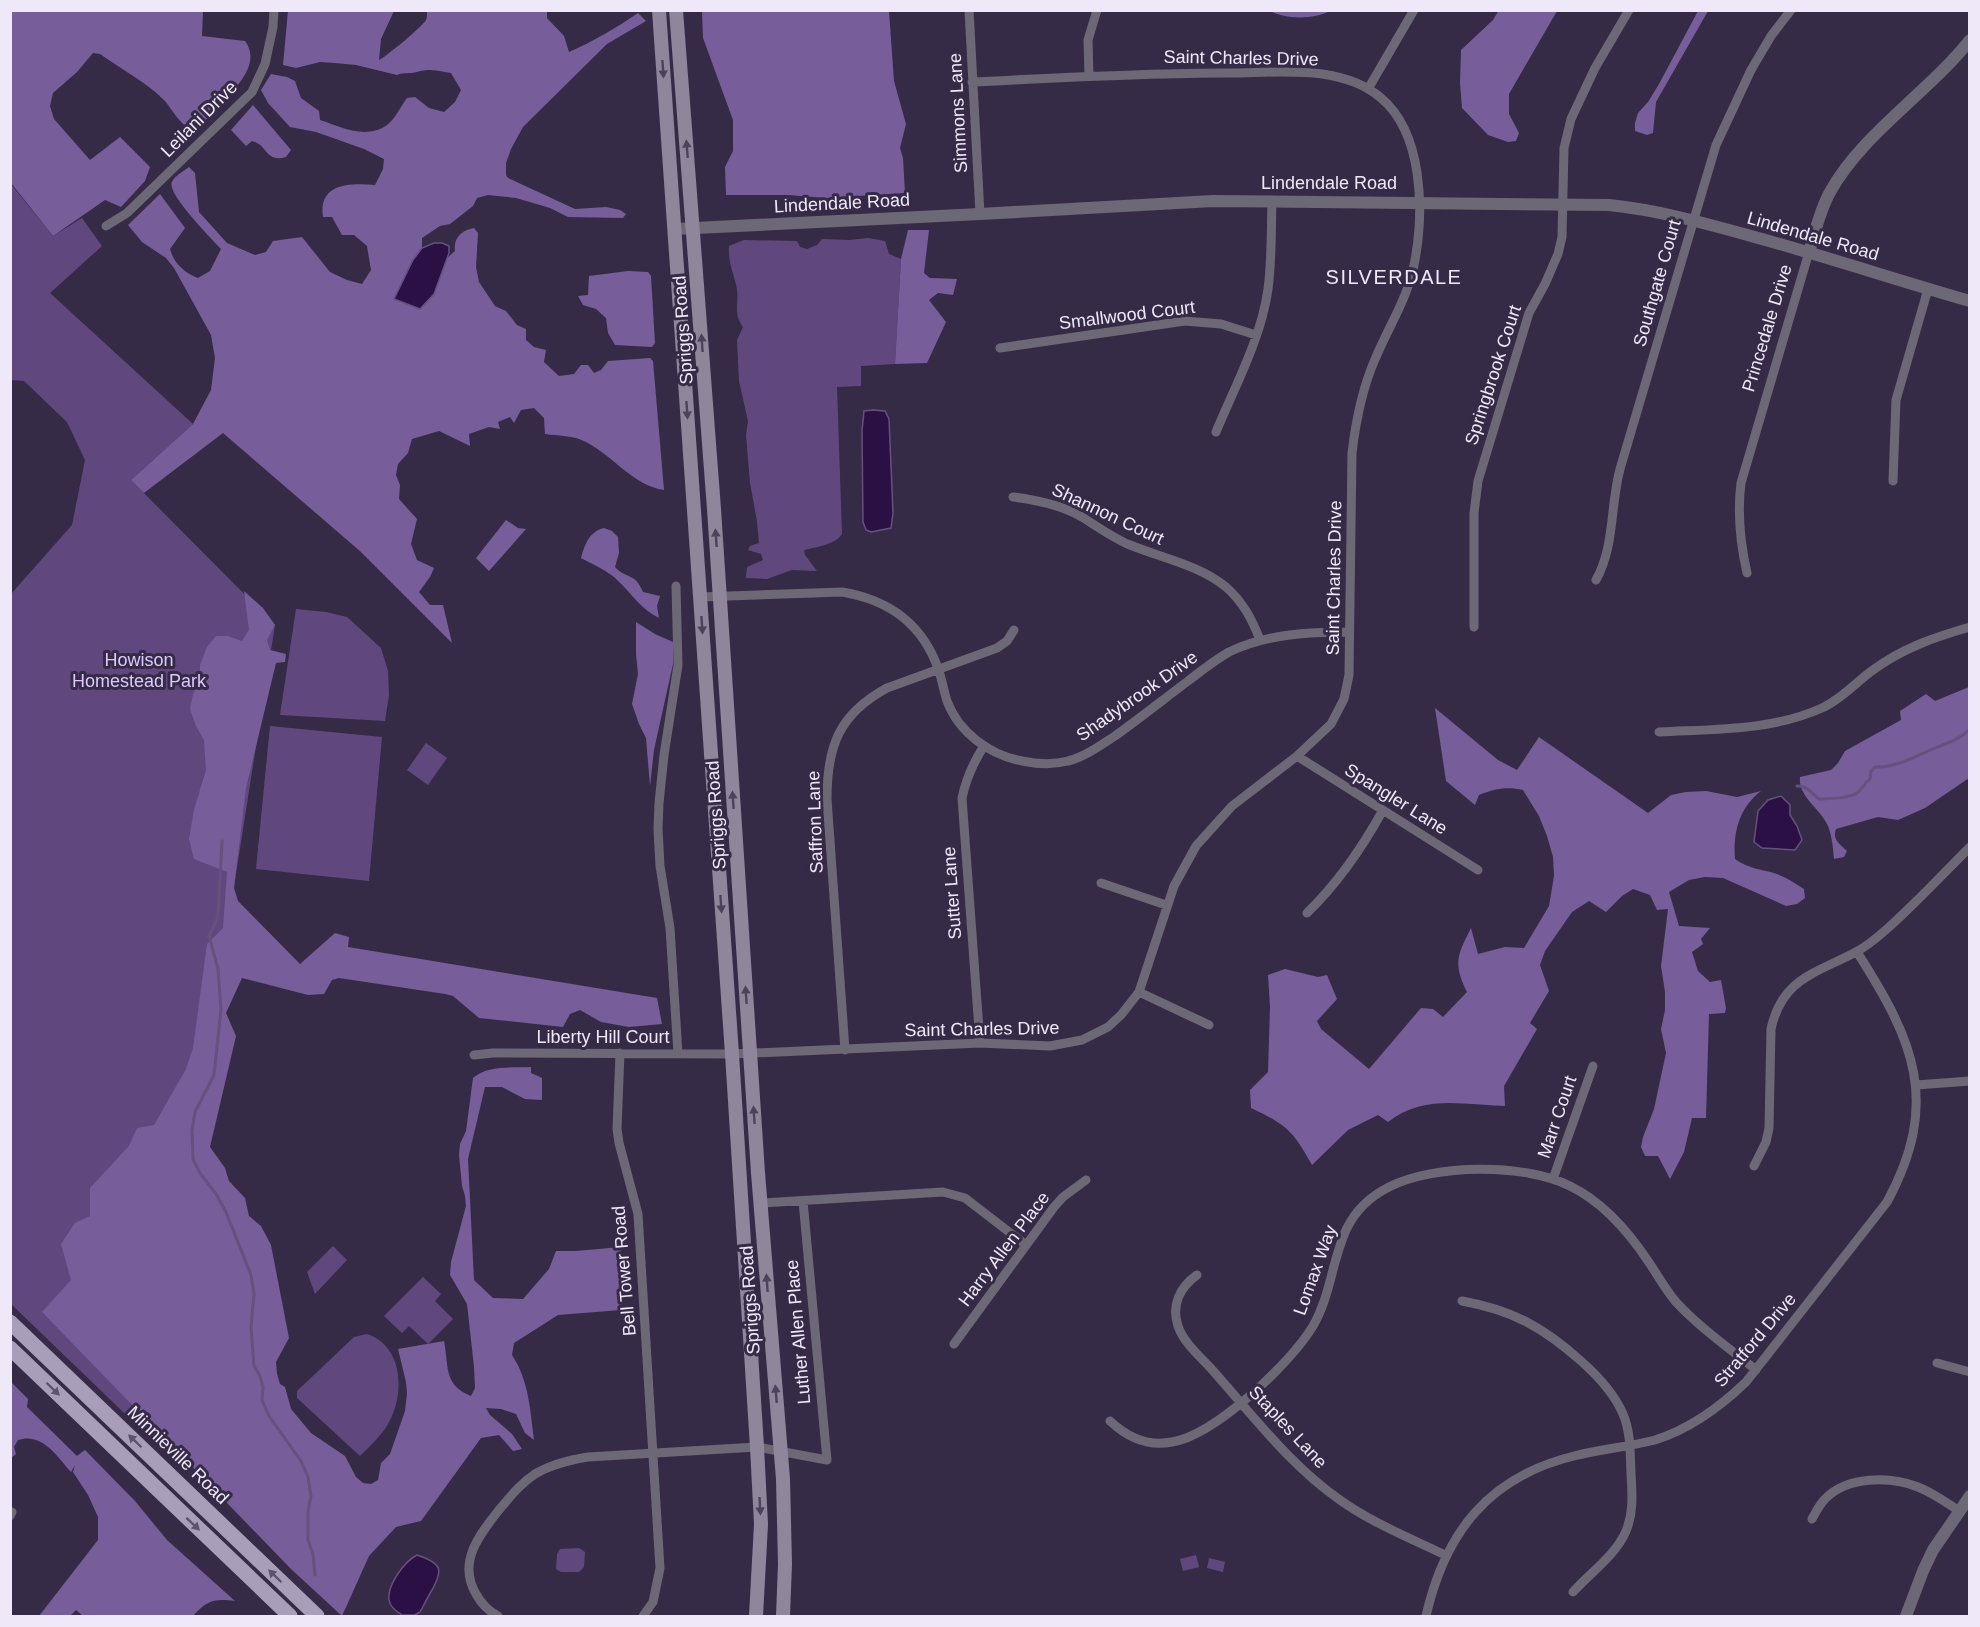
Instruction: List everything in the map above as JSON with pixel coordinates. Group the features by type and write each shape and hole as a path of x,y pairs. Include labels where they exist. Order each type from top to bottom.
{"main road":[{"name":"Spriggs Road","path":"659,10 757,1447 761,1524 756,1617"},
{"name":"Spriggs Road","path":"676,10 750,1053 781,1452 785,1564 783,1617"},
{"name":"Minnieville Road","path":"10,1322 317,1617"},
{"path":"10,1348 290,1617"}],"street":[{"name":"Leilani Drive","path":"106,226 127,213 252,92 265,64 274,10"},
{"name":"Simmons Lane","path":"969,10 980,214"},
{"path":"1089,76 1088,40 1097,10"},
{"path":"1368,89 1414,10"},
{"name":"Springbrook Court","path":"1474,627 1474,513 1478,481 1528,313 1549,277 1558,254 1562,237 1564,148 1570,119 1595,68 1629,10"},
{"name":"Southgate Court","path":"1596,580 1607,558 1615,487 1716,145 1727,118 1771,36 1791,10"},
{"name":"Princedale Drive","path":"1747,573 1738,520 1741,483 1825,201 1842,173 1862,149 1939,75 1970,40"},
{"name":"Saint Charles Drive","path":"732,1054 980,1042 1050,1046 1082,1040 1108,1026 1121,1015 1139,992 1166,905 1184,865 1213,825 1253,788 1297,756 1331,723 1344,699 1349,675 1352,453 1355,427 1367,377 1408,289 1415,261 1419,202 1417,170 1408,136 1398,118 1388,105 1368,89 1340,78 1311,73 1161,73 972,82"},
{"name":"Lindendale Road","path":"675,229 1202,201 1562,204 1638,208 1693,220 1809,252 1970,301"},
{"path":"1216,432 1256,335 1268,291 1272,201"},
{"path":"1893,481 1896,400 1928,289"},
{"name":"Smallwood Court","path":"1000,348 1185,321 1221,324 1256,335"},
{"name":"Shannon Court","path":"1013,497 1050,503 1066,509 1127,544 1197,569 1212,577 1230,591 1246,609 1260,640"},
{"path":"676,586 678,664 663,764 658,832 660,866 668,910 678,1054"},
{"name":"Shadybrook Drive","path":"700,597 831,591 858,594 887,605 912,624 931,653 939,670 948,702 965,729 984,747 1007,758 1042,764 1070,761 1104,744 1228,653 1260,640 1349,632"},
{"path":"1659,732 1752,726 1784,721 1808,714 1839,698 1872,671 1910,647 1931,638 1970,627"},
{"name":"Saffron Lane","path":"845,1050 826,799 831,754 842,726 860,705 887,688 997,648 1007,641 1014,630"},
{"name":"Sutter Lane","path":"980,1042 962,798 973,763 984,747"},
{"name":"Spangler Lane","path":"1297,756 1478,870"},
{"path":"1307,913 1322,898 1359,851 1383,810"},
{"path":"1754,1166 1769,1128 1771,1029 1774,1014 1786,993 1803,978 1857,952 1887,929 1970,847"},
{"path":"1101,883 1166,905"},
{"name":"Stratford Drive","path":"1426,1617 1445,1555 1474,1514 1503,1487 1519,1476 1563,1459 1655,1439 1701,1419 1735,1392 1756,1370 1887,1202 1898,1182 1912,1143 1917,1106 1916,1085 1913,1065 1902,1029 1857,952"},
{"path":"1139,992 1209,1025"},
{"name":"Liberty Hill Court","path":"474,1055 493,1053 732,1054"},
{"name":"Bell Tower Road","path":"620,1053 617,1129 638,1214 660,1568 653,1602 643,1617"},
{"name":"Marr Court","path":"1553,1179 1593,1066"},
{"path":"1916,1085 1970,1081"},
{"name":"Lomax Way","path":"1110,1420 1123,1432 1136,1439 1148,1442 1173,1442 1206,1428 1226,1415 1291,1354 1314,1325 1325,1300 1348,1227 1356,1214 1375,1195 1405,1180 1469,1170 1529,1173 1553,1179 1587,1196 1616,1220 1635,1242 1675,1300 1694,1320 1756,1370"},
{"name":"Harry Allen Place","path":"954,1344 1063,1197 1086,1180"},
{"path":"761,1203 928,1192 954,1194 975,1205 1026,1245"},
{"name":"Luther Allen Place","path":"781,1452 827,1460 803,1200"},
{"name":"Staples Lane","path":"1197,1275 1182,1287 1179,1295 1176,1311 1178,1326 1188,1342 1241,1402 1296,1463 1337,1498 1353,1509 1445,1555"},
{"path":"1462,1301 1506,1311 1526,1320 1561,1343 1589,1368 1613,1396 1624,1416 1630,1444 1633,1502 1626,1531 1613,1552 1573,1592"},
{"path":"1937,1363 1970,1372"},
{"path":"498,1617 485,1607 473,1589 470,1582 469,1562 476,1541 517,1489 536,1474 565,1460 757,1447 781,1452"},
{"path":"1812,1519 1818,1507 1833,1492 1854,1483 1871,1480 1919,1487 1959,1511"},
{"path":"1908,1616 1923,1571 1933,1550 1970,1496"}],"green space":[{"name":"Howison Homestead Park","path":"10,183 53,236 82,218 102,246 50,293 193,424 131,480 275,625 148,1436 11,1304 11,594 72,525 85,460 67,422 24,381 11,380"},
{"path":"868,238 885,241 889,254 901,259 895,364 861,366 861,386 837,387 842,534 830,543 804,550 817,571 792,570 767,579 746,578 747,567 763,560 761,554 748,550 750,546 759,543 750,483 746,435 748,421 739,381 737,340 743,327 737,313 737,289 730,263 729,246 744,240 797,241 800,247 807,249 817,245 822,239"},
{"path":"296,609 347,617 381,648 388,671 389,695 385,721 280,715"},
{"path":"270,726 382,737 369,881 256,869"},
{"path":"426,743 447,758 428,785 407,770"},
{"path":"333,1246 347,1260 315,1294 307,1272"},
{"path":"423,1277 441,1294 435,1301 453,1319 428,1344 409,1326 402,1333 384,1316"},
{"path":"367,1334 379,1340 388,1349 398,1373 399,1386 388,1424 360,1456 297,1398 297,1391 354,1337"},
{"path":"579,1548 585,1552 584,1567 579,1572 561,1572 556,1569 557,1554 560,1549"},
{"path":"1196,1555 1199,1567 1183,1571 1180,1559"},
{"path":"1209,1558 1225,1562 1223,1572 1207,1568"}],"shaded area":[{"path":"11,10 203,11 202,36 245,41 250,51 249,67 219,107 199,124 189,127 181,122 164,100 149,87 100,54 93,53 77,72 53,93 50,106 54,119 90,160 120,137 150,167 145,181 121,207 105,200 53,236 11,183"},
{"path":"1499,10 1557,11 1509,94 1509,114 1519,133 1516,141 1508,142 1488,135 1462,108 1460,83 1461,50 1493,20"},
{"path":"288,11 394,11 381,39 379,60 412,35 426,19 427,11 547,11 547,18 564,36 569,52 605,34 638,13 646,21 607,44 523,127 506,163 508,178 575,209 606,207 620,210 626,214 623,218 568,217 550,208 516,198 488,195 477,198 473,206 450,224 440,226 422,238 422,248 413,260 394,299 434,294 447,258 455,251 455,242 462,233 474,228 478,233 476,267 479,282 495,306 506,311 517,325 526,329 526,340 534,347 546,350 544,362 559,376 574,374 581,365 588,365 594,373 601,370 608,361 650,358 653,361 664,490 643,483 586,442 571,437 545,434 544,418 534,408 521,410 514,423 510,417 498,422 500,429 489,427 469,434 470,446 439,431 412,439 408,453 398,464 396,475 400,485 399,499 417,519 411,544 417,560 434,568 419,592 430,605 443,605 452,643 361,552 223,433 144,493 131,480 193,424 211,390 215,358 211,335 174,268 166,258 142,242 128,225 160,194 185,228 170,249 174,259 184,271 198,278 210,271 221,249 182,205 172,188 175,178 189,167 195,173 199,212 227,243 255,255 266,252 273,241 302,237 330,272 362,284 371,270 367,246 354,235 342,235 332,217 323,217 323,206 331,191 338,188 356,184 375,185 383,169 384,159 364,149 316,132 290,127 268,103 261,90 271,74 287,77 295,81 301,98 319,111 320,120 345,129 371,132 387,125 407,98 415,97 429,108 444,112 455,102 461,90 451,73 438,71 426,70 397,75 356,65 335,63 320,62 296,68 283,65"},
{"path":"702,11 889,11 894,81 906,124 900,148 903,158 905,193 826,198 788,195 726,195 725,167 733,151 733,120 703,38"},
{"path":"1270,11 1330,11 1316,16 1299,17 1283,16"},
{"path":"1698,11 1708,11 1656,102 1653,133 1647,135 1635,131 1638,113 1659,84"},
{"path":"253,105 291,150 286,157 274,158 252,141 246,146 231,130"},
{"path":"908,230 929,230 924,273 930,278 957,279 953,295 938,293 929,300 946,322 927,363 895,364 901,259"},
{"path":"434,243 449,246 449,253 434,294 420,309 394,299 413,260 422,248"},
{"path":"628,271 648,272 651,276 655,343 652,347 615,345 608,333 606,318 596,309 583,305 578,296 588,295 589,276"},
{"path":"864,411 885,411 889,419 893,513 891,528 871,532 866,530 863,522 862,431"},
{"path":"506,520 518,528 526,529 489,571 476,558"},
{"path":"604,528 612,531 618,537 619,553 615,567 637,581 643,592 660,596 657,606 659,618 641,605 614,577 581,558 591,536"},
{"path":"244,591 263,608 275,625 267,640 270,650 286,654 285,662 276,663 246,788 234,888 238,901 300,964 335,933 349,937 348,947 657,998 662,1024 629,1027 601,1022 580,1010 570,1014 563,1027 479,1018 453,996 445,994 339,978 332,980 324,994 308,995 242,978 226,1013 236,1036 210,1147 225,1168 229,1181 245,1198 249,1216 261,1226 271,1245 289,1338 276,1362 277,1374 280,1384 285,1387 291,1409 311,1433 345,1456 356,1477 363,1483 371,1484 378,1480 381,1463 390,1454 405,1411 406,1382 398,1349 444,1341 451,1380 462,1392 471,1396 475,1388 467,1304 450,1275 451,1262 466,1206 459,1155 460,1144 466,1131 473,1078 492,1069 531,1067 531,1073 542,1078 542,1100 525,1099 502,1087 485,1087 468,1159 474,1280 493,1298 523,1299 549,1269 556,1251 621,1247 621,1310 558,1315 514,1343 512,1355 525,1385 534,1440 525,1433 516,1414 501,1409 486,1408 490,1415 512,1434 522,1449 513,1451 499,1435 481,1438 421,1521 396,1527 369,1556 342,1616 291,1569 42,1312 71,1280 61,1244 75,1223 90,1216 90,1188 129,1146 137,1128 154,1125 186,1069 193,1048 207,944 223,928 227,872 194,859 189,839 194,810 206,770 204,740 190,709 193,694 200,680 200,665 207,647 216,636 228,636 242,641 249,630"},
{"path":"636,622 673,642 673,664 654,750 650,786 646,738 632,704 638,674"},
{"path":"1969,687 1969,778 1925,808 1898,820 1878,817 1836,829 1836,839 1847,851 1844,857 1834,859 1828,826 1802,791 1800,777 1831,770 1845,751 1901,720 1900,711 1926,694 1935,701"},
{"path":"1435,708 1498,760 1517,770 1539,737 1648,813 1671,795 1686,792 1706,791 1737,797 1761,791 1747,805 1739,821 1735,839 1735,859 1745,865 1777,874 1791,881 1804,889 1805,898 1797,904 1786,906 1723,878 1705,877 1689,880 1669,892 1679,926 1710,928 1701,939 1703,944 1692,952 1698,971 1710,982 1721,980 1726,1008 1725,1013 1709,1014 1706,1118 1692,1118 1684,1152 1670,1179 1658,1156 1645,1156 1641,1147 1654,1109 1666,1053 1661,1029 1665,1010 1665,992 1661,966 1668,909 1657,910 1650,895 1633,889 1622,896 1606,912 1589,901 1572,912 1545,951 1540,965 1549,991 1530,1023 1537,1029 1504,1086 1505,1106 1430,1104 1402,1113 1388,1122 1378,1115 1348,1130 1312,1165 1300,1144 1288,1130 1251,1108 1250,1090 1268,1072 1270,1007 1268,975 1285,969 1318,977 1327,975 1337,999 1317,1021 1321,1029 1369,1069 1421,1008 1433,1009 1443,1017 1467,992 1460,974 1458,960 1471,928 1478,954 1505,947 1524,948 1549,906 1554,876 1553,857 1539,816 1523,790 1506,788 1490,791 1479,795 1475,805 1446,781"},
{"path":"1781,796 1790,805 1790,815 1802,840 1795,850 1762,848 1754,842 1758,811 1768,800"},
{"path":"10,1381 28,1399 27,1407 77,1456 85,1450 135,1501 167,1540 235,1601 211,1602 193,1616 83,1616 76,1610 70,1616 39,1616 98,1540 98,1517 88,1495 73,1472 75,1465 71,1472 42,1442 27,1438 18,1440 14,1447 16,1454 11,1458"},
{"path":"417,1555 435,1564 439,1572 438,1577 420,1612 415,1615 402,1615 391,1605 389,1594 397,1574"}],"waterway":[{"path":"1797,786 1807,788 1819,799 1854,795 1870,779 1871,771 1875,767 1890,766 1909,760 1956,739 1970,729"},
{"path":"222,841 218,917 209,936 218,969 221,1010 214,1075 195,1112 192,1131 193,1159 226,1212 251,1275 254,1294 251,1327 254,1366 260,1376 263,1387 262,1400 269,1416 301,1461 308,1477 311,1496 308,1512 308,1540 313,1554 315,1575"}],"district":[{"name":"SILVERDALE","path":"1394,277"}]}
